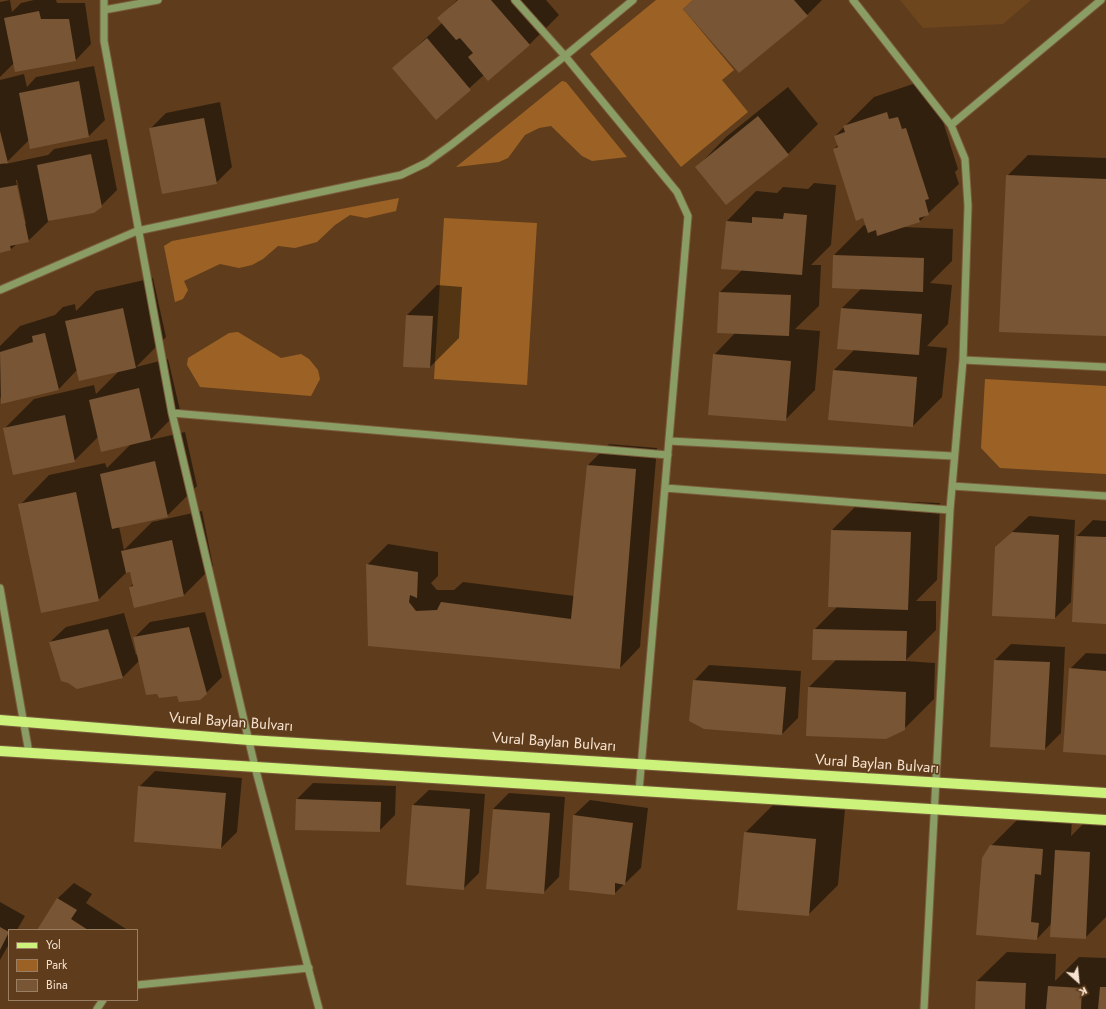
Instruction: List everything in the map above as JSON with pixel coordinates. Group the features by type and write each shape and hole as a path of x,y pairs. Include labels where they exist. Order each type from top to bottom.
{"main road":[{"name":"Vural Baylan Bulvarı","path":"0,720 249,740 643,764 936,784 1106,793"},
{"path":"0,751 1106,820"}],"street":[{"path":"104,0 104,41 137,231 172,413 255,767 319,1009"},
{"path":"104,10 158,0"},
{"path":"516,0 565,56 677,192 688,216 643,764 639,791"},
{"path":"0,290 137,231 401,175 426,163 452,145 633,0"},
{"path":"853,0 951,125 965,159 968,206 963,360 953,456 924,1009"},
{"path":"951,125 1102,0 1106,2"},
{"path":"963,360 1106,367"},
{"path":"172,413 668,455"},
{"path":"669,441 953,456"},
{"path":"952,486 1106,496"},
{"path":"665,488 950,510"},
{"path":"0,588 29,753"},
{"path":"138,985 309,968"}],"shaded area":[{"path":"900,0 1031,0 1003,24 923,28"}],"green space":[{"path":"656,0 693,0 683,9 734,70 722,80 748,112 681,167 590,54"},
{"path":"562,81 566,82 627,157 592,161 582,156 551,126 539,128 525,135 508,158 499,162 456,167"},
{"path":"399,198 396,211 366,218 350,215 335,225 317,242 295,248 278,246 263,259 252,265 239,268 220,264 184,281 188,290 183,299 175,302 164,246 172,241"},
{"path":"444,218 537,223 527,385 434,379"},
{"path":"238,332 281,358 301,354 309,359 318,370 320,379 311,396 200,387 187,365 188,358 229,333"},
{"path":"985,379 1106,386 1106,474 1000,468 981,448"}],"building":[{"path":"458,0 491,0 530,45 488,81 468,57 473,53 460,38 456,40 437,18"},
{"path":"693,0 794,0 808,16 739,73 683,9"},
{"path":"39,11 41,19 69,19 76,61 15,72 4,18"},
{"path":"427,38 471,90 436,120 392,68"},
{"path":"79,81 89,137 30,149 19,93"},
{"path":"887,112 889,119 898,117 902,129 906,128 929,199 925,200 929,215 919,218 920,222 877,236 876,230 868,233 863,218 856,221 833,149 838,147 834,136 845,132 843,126"},
{"path":"758,116 789,155 726,205 695,167"},
{"path":"204,118 217,184 162,194 149,128"},
{"path":"0,131 8,163 0,164"},
{"path":"91,154 102,207 94,213 48,221 37,165"},
{"path":"1006,175 1106,179 1106,336 999,332"},
{"path":"17,185 29,242 10,246 11,250 0,253 0,188"},
{"path":"784,213 807,215 802,275 721,269 726,221 752,223 752,217 783,219"},
{"path":"833,255 924,258 923,292 832,288"},
{"path":"719,292 791,295 789,336 717,333"},
{"path":"123,308 136,368 79,381 65,321"},
{"path":"841,308 922,314 919,355 837,349"},
{"path":"406,315 433,316 430,368 403,367"},
{"path":"45,333 59,390 1,404 0,352 33,342 32,336"},
{"path":"713,354 791,361 786,421 708,415"},
{"path":"833,370 917,377 913,427 828,420"},
{"path":"139,388 151,440 101,452 89,400"},
{"path":"65,415 75,462 13,475 3,428"},
{"path":"155,461 168,517 112,529 100,474"},
{"path":"587,465 636,469 620,669 368,646 366,564 418,572 417,598 410,595 409,602 416,611 437,610 441,602 571,619"},
{"path":"76,492 99,601 41,613 18,504"},
{"path":"831,530 911,532 908,610 828,607"},
{"path":"1012,532 1059,535 1055,619 992,616 995,547"},
{"path":"1076,536 1106,537 1106,624 1072,622"},
{"path":"172,540 184,596 134,608 129,587 133,586 130,572 126,573 121,551"},
{"path":"189,627 207,694 200,700 179,702 177,696 159,698 157,694 146,695 133,637"},
{"path":"108,629 123,678 77,689 68,683 61,681 49,642"},
{"path":"813,629 907,631 906,661 812,660"},
{"path":"994,660 1050,662 1045,750 990,747"},
{"path":"1069,668 1106,671 1106,755 1063,752"},
{"path":"693,680 786,687 782,735 704,729 689,721"},
{"path":"808,687 906,692 905,730 886,739 806,736"},
{"path":"138,786 226,793 221,849 134,842"},
{"path":"296,799 381,802 380,832 295,830"},
{"path":"412,805 470,809 464,890 406,885"},
{"path":"493,809 550,813 544,894 486,889"},
{"path":"573,815 633,823 625,885 615,883 615,895 569,890"},
{"path":"744,832 816,839 809,916 737,910"},
{"path":"990,845 1043,849 1041,875 1035,874 1031,922 1039,923 1037,940 976,935 982,858"},
{"path":"1055,850 1090,852 1086,939 1050,937"},
{"path":"57,898 77,910 71,919 86,929 38,929"},
{"path":"0,927 8,931 8,934 0,950"},
{"path":"976,981 1026,983 1025,1009 975,1009"},
{"path":"1048,986 1082,988 1081,1009 1046,1009"},
{"path":"1100,987 1106,987 1106,1009 1098,1009"}]}
